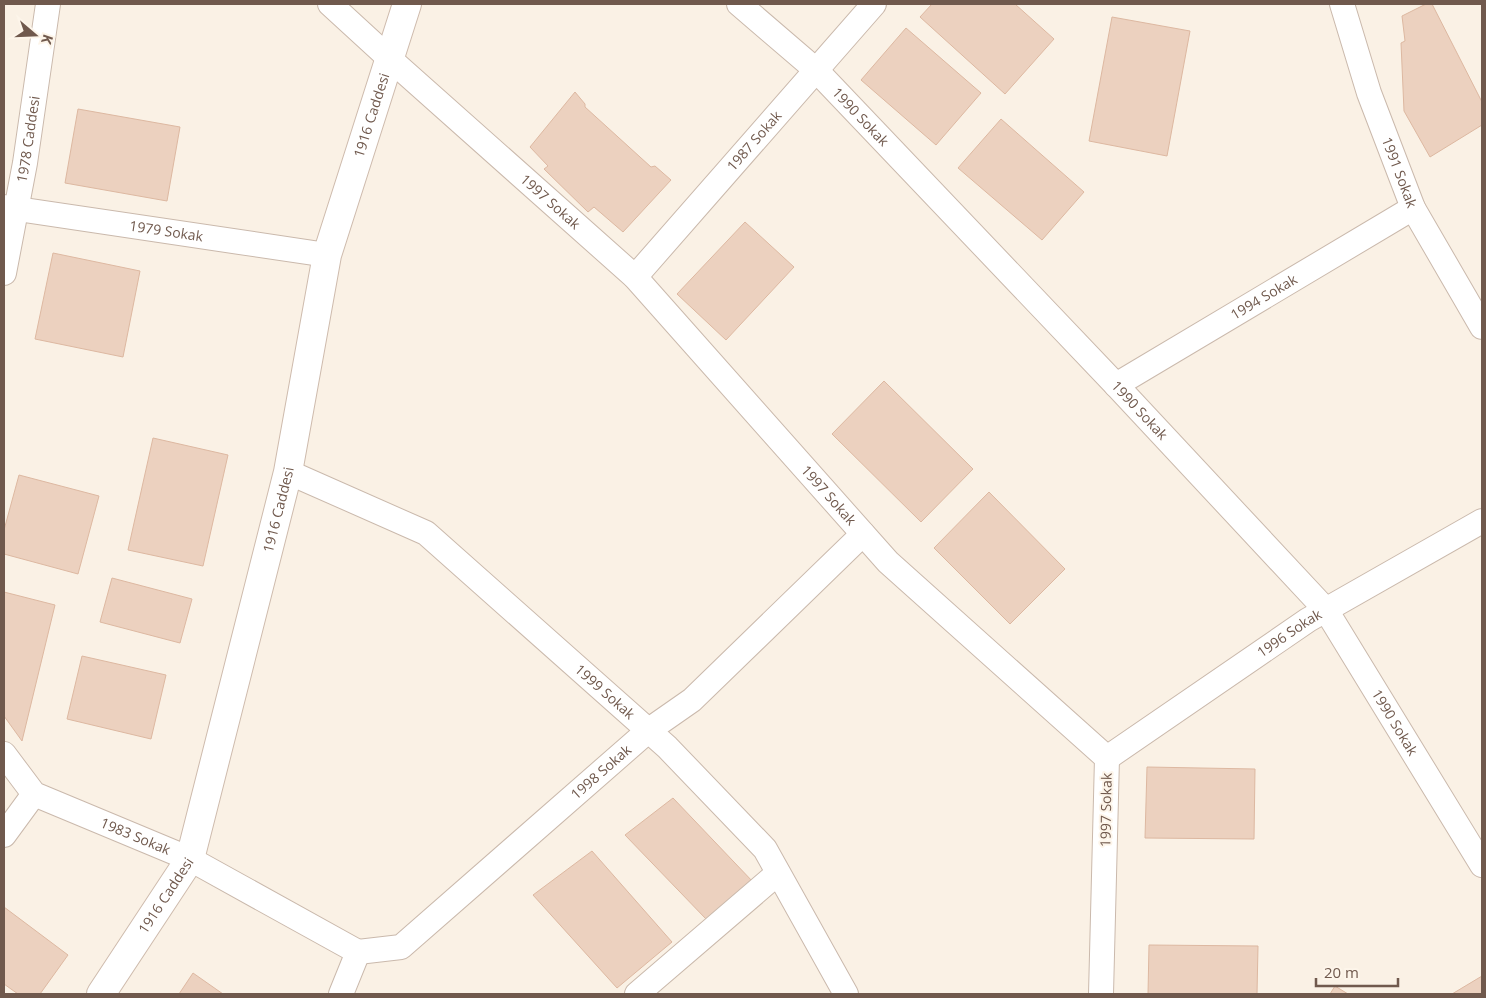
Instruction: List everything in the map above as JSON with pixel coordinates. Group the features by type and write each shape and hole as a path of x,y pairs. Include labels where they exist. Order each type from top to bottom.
{"street":[{"name":"1978 Caddesi","path":"4,273 10,208 48,4"},
{"name":"1997 Sokak","path":"330,4 390,60 635,277 888,562 1107,758 1101,994"},
{"name":"1916 Caddesi","path":"101,994 190,859 288,472 327,255 408,4"},
{"name":"1990 Sokak","path":"739,4 816,70 1116,385 1326,610 1482,865"},
{"name":"1987 Sokak","path":"635,277 874,4"},
{"name":"1991 Sokak","path":"1342,4 1369,93 1413,208 1482,327"},
{"name":"1979 Sokak","path":"10,208 327,255"},
{"name":"1994 Sokak","path":"1116,385 1413,208"},
{"name":"1999 Sokak","path":"288,472 426,532 649,730 765,849 846,994"},
{"name":"1996 Sokak","path":"1107,758 1308,620 1482,521"},
{"name":"1998 Sokak","path":"358,952 401,947 649,730 692,700 863,534"},
{"path":"4,754 34,794 4,835"},
{"name":"1983 Sokak","path":"34,794 190,859 358,952"},
{"path":"637,994 778,872"},
{"path":"341,994 358,952"}],"building":[{"path":"932,4 1015,4 1054,39 1005,94 920,17"},
{"path":"1426,4 1432,4 1482,102 1482,125 1430,157 1404,111 1401,43 1405,41 1402,16"},
{"path":"1112,17 1190,31 1167,156 1089,141"},
{"path":"906,28 981,93 936,145 861,80"},
{"path":"575,92 585,104 585,107 651,167 655,166 671,180 623,232 594,207 588,212 544,169 548,166 530,147"},
{"path":"78,109 180,127 167,201 65,183"},
{"path":"1001,119 1084,192 1042,240 958,168"},
{"path":"745,222 794,267 726,340 677,294"},
{"path":"53,253 140,271 123,357 35,339"},
{"path":"884,381 973,469 921,522 832,434"},
{"path":"153,438 228,455 203,566 128,550"},
{"path":"19,475 99,496 78,574 4,554 4,530"},
{"path":"989,492 1065,569 1010,624 934,548"},
{"path":"112,578 192,599 180,643 100,622"},
{"path":"4,592 55,605 22,741 4,716"},
{"path":"82,656 166,675 151,739 67,719"},
{"path":"1147,767 1255,769 1254,839 1145,838"},
{"path":"673,798 754,883 706,919 625,835"},
{"path":"592,851 672,942 617,988 533,895"},
{"path":"4,907 68,955 40,994 18,994 4,984"},
{"path":"1149,945 1258,946 1257,994 1148,994"},
{"path":"193,973 223,994 179,994"},
{"path":"1482,976 1482,994 1452,994"},
{"path":"1335,986 1348,994 1330,994"}]}
